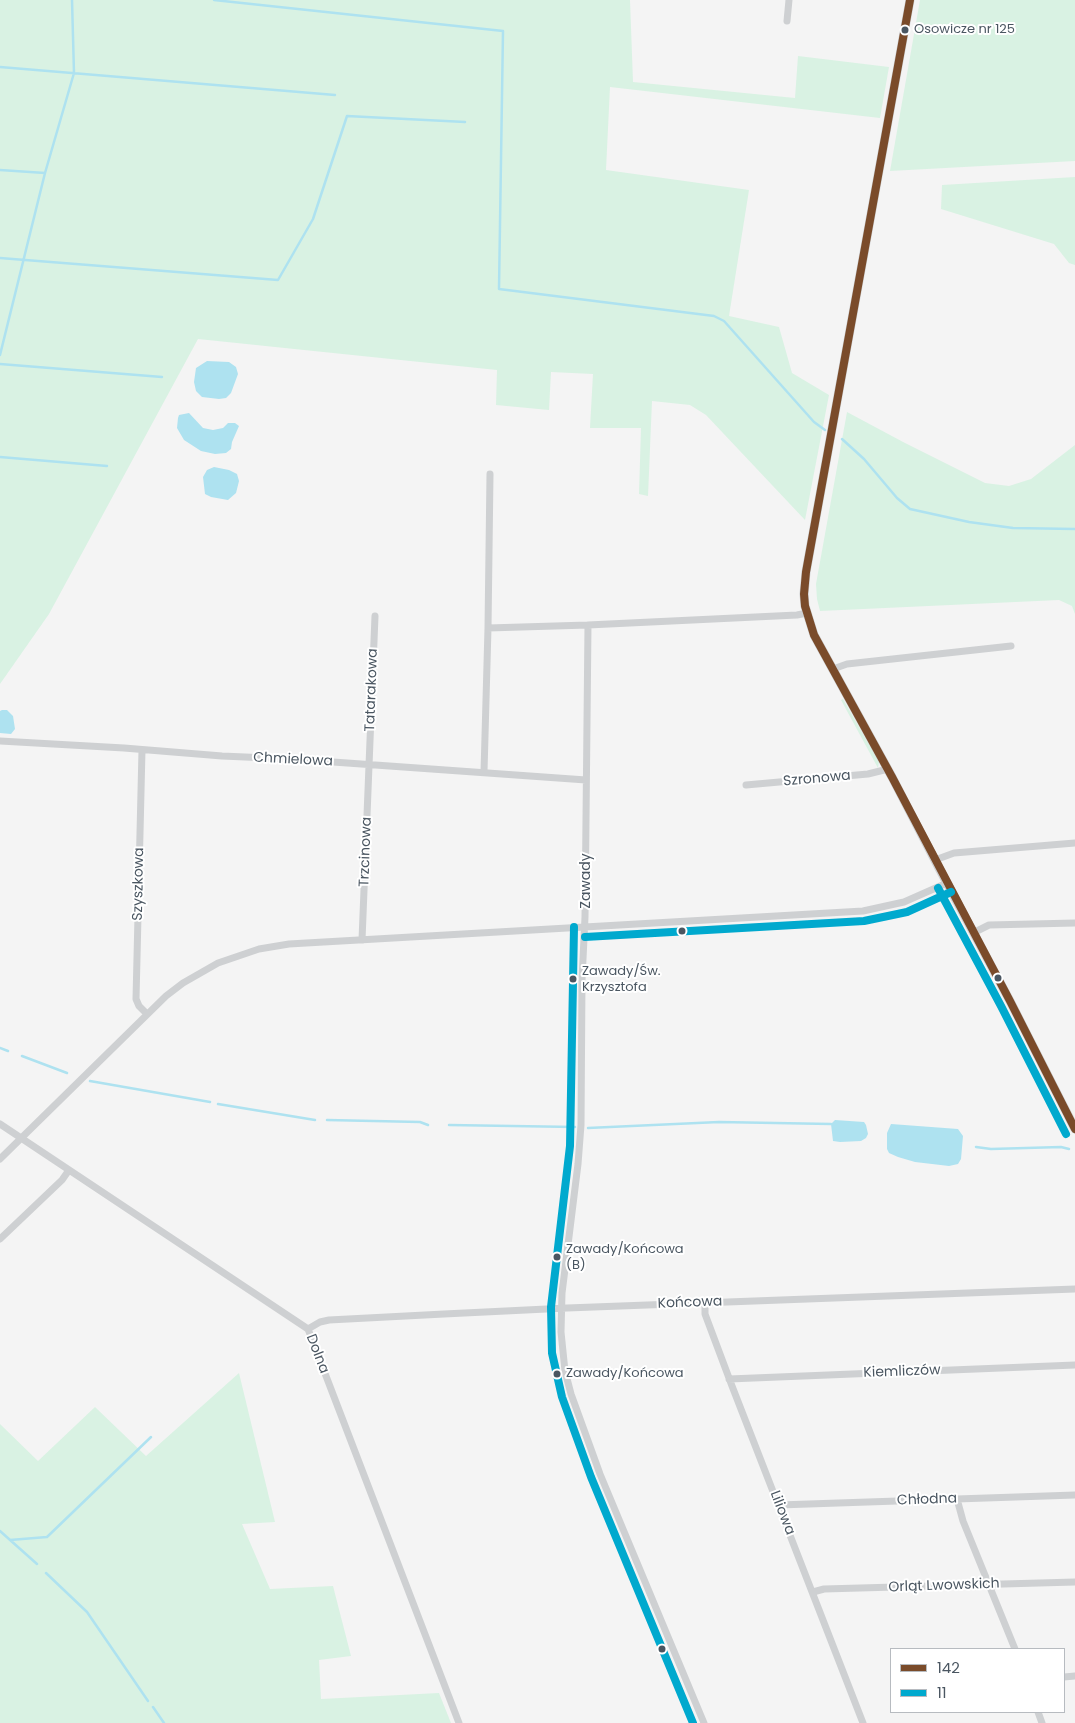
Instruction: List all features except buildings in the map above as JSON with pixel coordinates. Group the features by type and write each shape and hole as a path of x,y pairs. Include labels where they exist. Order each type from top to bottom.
{"street":[{"path":"787,21 789,0"},
{"path":"910,0 806,572 804,594 807,614 814,635 888,769 1022,1023 1075,1129"},
{"path":"484,772 490,474"},
{"path":"488,628 797,616 807,614"},
{"name":"Tatarakowa","path":"368,765 375,616"},
{"name":"Zawady","path":"588,625 580,1146 561,1308 562,1352 571,1394 600,1474 704,1723"},
{"path":"833,669 847,664 1010,646"},
{"name":"Chmielowa","path":"0,741 586,780"},
{"name":"Szyszkowa","path":"142,750 136,999 138,1006 147,1014"},
{"name":"Trzcinowa","path":"362,940 366,868 368,765"},
{"name":"Szronowa","path":"746,785 868,774 888,769"},
{"path":"935,860 954,853 1075,843"},
{"path":"0,1159 166,996 209,967 259,949 289,944 863,911 904,902 947,883"},
{"path":"974,933 989,925 1075,923"},
{"name":"Dolna","path":"0,1124 308,1329 459,1723"},
{"path":"0,1239 62,1180 69,1170"},
{"name":"Końcowa","path":"308,1329 320,1322 329,1320 705,1302 1075,1289"},
{"name":"Liliowa","path":"705,1302 705,1314 863,1723"},
{"name":"Kiemliczów","path":"730,1379 1075,1366"},
{"name":"Chłodna","path":"779,1505 1075,1495"},
{"path":"956,1499 963,1521 1015,1648"},
{"name":"Orląt Lwowskich","path":"813,1592 824,1589 1075,1582"}],"green space":[{"path":"0,0 630,0 633,82 795,98 798,56 889,67 880,118 610,87 606,170 749,190 729,316 779,327 792,373 829,395 805,520 706,415 690,405 652,401 648,496 639,494 641,428 590,428 593,374 551,372 549,410 496,405 497,370 198,339 49,614 0,684"},
{"path":"920,0 1075,0 1075,161 890,171"},
{"path":"1075,177 1075,265 1069,263 1054,244 941,209 942,185"},
{"path":"847,412 985,483 1009,486 1031,479 1075,445 1075,614 1072,606 1059,600 820,611 816,584"},
{"path":"843,699 879,762 878,768 841,700"},
{"path":"239,1373 275,1522 242,1524 270,1589 333,1586 351,1656 319,1660 321,1699 439,1693 451,1723 0,1723 0,1424 38,1461 95,1407 146,1456"}],"water":[{"path":"207,361 229,362 236,367 238,374 231,393 226,398 202,397 196,391 194,382 196,368"},
{"path":"189,413 203,428 213,430 223,428 228,423 235,423 239,426 231,449 226,453 215,454 201,451 184,440 177,428 178,418 179,415"},
{"path":"214,467 237,474 239,481 236,493 228,500 205,494 203,477 207,470"},
{"path":"7,710 13,716 15,729 11,734 0,733 0,711"},
{"path":"835,1120 864,1122 868,1134 866,1138 861,1141 833,1141 831,1124"},
{"path":"891,1124 958,1129 963,1136 961,1159 958,1164 949,1166 915,1162 889,1153 887,1149 887,1133"}],"waterway":[{"path":"0,355 45,173 74,73 72,0"},
{"path":"214,0 503,31 499,289 714,316 724,321 814,422 825,430"},
{"path":"0,67 335,95"},
{"path":"0,258 278,280 313,219 347,116 465,122"},
{"path":"0,170 45,173"},
{"path":"0,364 162,377"},
{"path":"842,439 864,459 897,498 910,509 969,522 1013,528 1075,529"},
{"path":"0,457 107,466"},
{"path":"0,1048 8,1051"},
{"path":"22,1056 67,1073"},
{"path":"90,1081 210,1102"},
{"path":"218,1104 315,1120"},
{"path":"327,1120 420,1122 428,1125"},
{"path":"588,1128 719,1122 831,1124"},
{"path":"449,1125 575,1127"},
{"path":"976,1147 991,1149 1061,1147 1069,1149"},
{"path":"10,1540 47,1537 151,1437"},
{"path":"0,1531 37,1564"},
{"path":"46,1573 87,1612 148,1701"},
{"path":"153,1707 164,1723"}],"transit line":[{"name":"142","path":"910,0 806,572 805,606 814,635 892,777 1075,1129"},
{"name":"11","path":"938,888 1066,1134"},
{"name":"11","path":"585,937 864,921 907,912 951,892"},
{"name":"11","path":"574,927 570,1146 551,1307 552,1353 562,1397 591,1477 693,1723"}],"place":[{"name":"Osowicze nr 125","path":"905,30"},
{"name":"Zawady/Św. Krzysztofa","path":"573,979"},
{"name":"Zawady/Końcowa (B)","path":"557,1257"},
{"name":"Zawady/Końcowa","path":"557,1374"}]}
